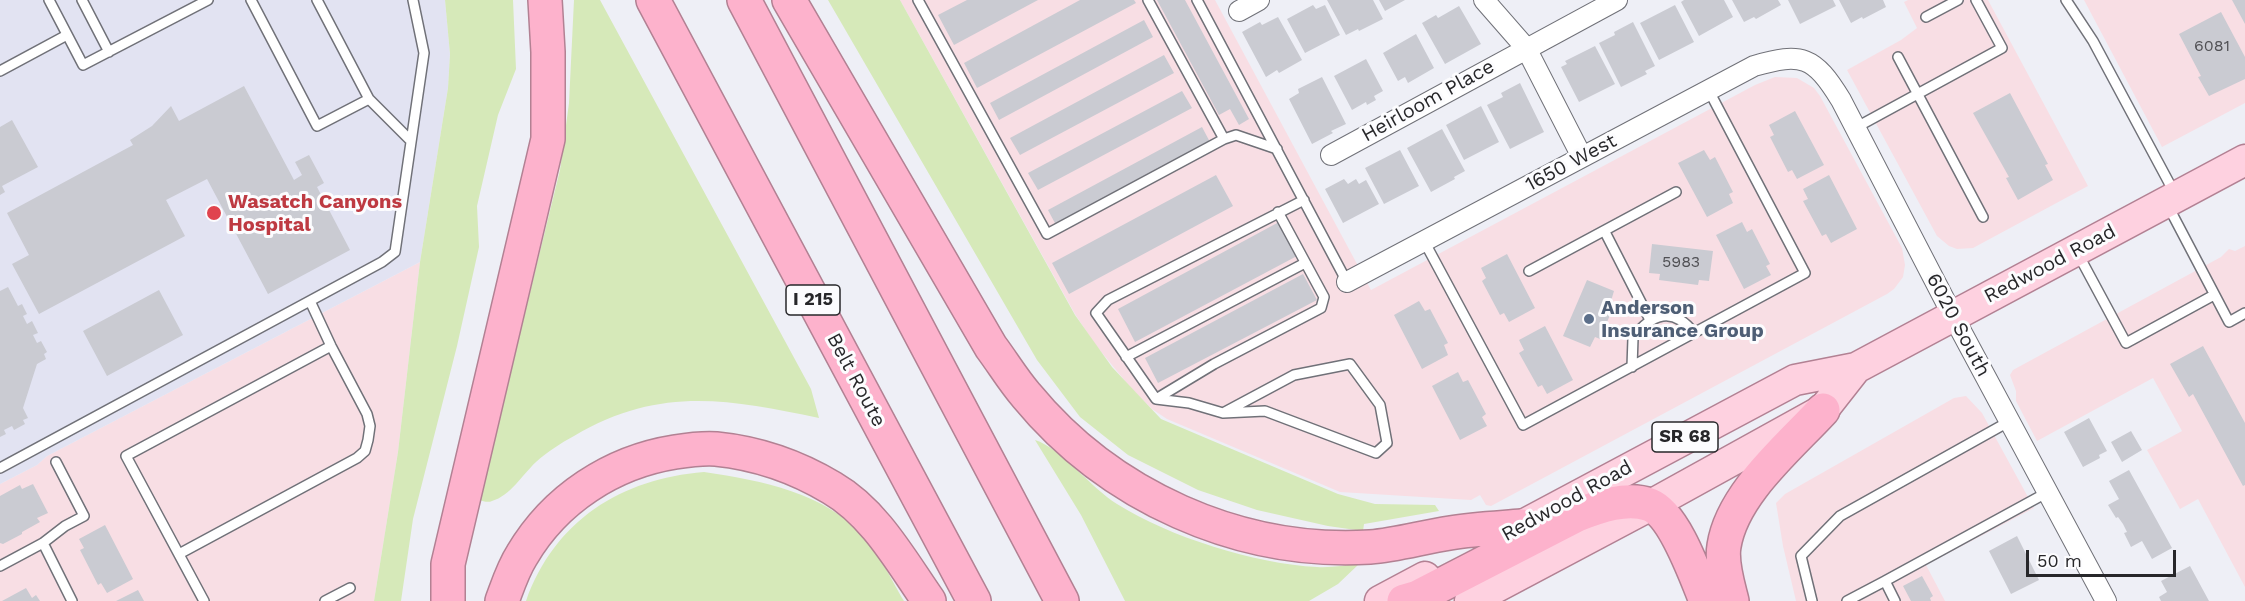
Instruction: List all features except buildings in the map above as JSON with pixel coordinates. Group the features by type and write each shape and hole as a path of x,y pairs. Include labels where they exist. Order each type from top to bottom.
{"highway":[{"path":"448,601 448,564 548,139 548,52 545,0"},
{"name":"Belt Route","path":"653,0 974,601"},
{"path":"744,0 1062,601"},
{"path":"789,0 991,347 1025,395 1080,450 1110,474 1171,508 1204,522 1276,542 1323,547 1368,547 1412,542 1449,533 1522,525"},
{"path":"1732,601 1724,548 1731,520 1743,498 1823,410"},
{"path":"502,601 522,555 556,512 578,492 602,476 654,456 713,449 743,453 778,463 833,489 862,512 886,539 929,601"},
{"path":"999,481 1079,601"},
{"path":"1404,601 1418,597 1593,509 1632,502 1651,505 1664,516 1706,601"}],"main road":[{"name":"Redwood Road","path":"1380,601 1795,380 1856,368 2245,160"},
{"name":"Redwood Road","path":"1470,601 1823,410 1856,368"}],"street":[{"path":"1239,10 1259,0"},
{"path":"1484,0 1526,48 1582,157"},
{"name":"Heirloom Place","path":"1331,154 1617,0"},
{"name":"1650 West","path":"1347,282 1754,66 1786,58 1800,58"},
{"name":"6020 South","path":"1800,58 1820,71 1830,82 1856,128 1953,316 2106,601"}],"lane":[{"path":"62,0 51,3 83,65 208,0"},
{"path":"82,0 109,52"},
{"path":"250,0 317,126 369,99"},
{"path":"317,0 369,99 411,141"},
{"path":"0,468 382,262 395,252 424,53 413,0"},
{"path":"918,0 1047,234 1224,139 1236,135 1277,149"},
{"path":"1148,0 1224,139"},
{"path":"1197,0 1347,282"},
{"path":"1926,17 1958,0"},
{"path":"1856,128 2002,48 1976,0"},
{"path":"2066,0 2093,41 2229,322 2245,313"},
{"path":"0,71 67,34"},
{"path":"1898,57 1983,217"},
{"path":"1424,241 1523,425 1632,367 1804,273 1708,89"},
{"path":"1529,272 1676,192"},
{"path":"1223,413 1294,375 1350,364 1380,405 1387,443 1376,453 1265,411 1223,413 1189,403 1155,399 1095,313 1108,300 1304,200"},
{"path":"1155,399 1214,364 1321,308 1324,297 1278,212"},
{"path":"1605,232 1650,320"},
{"path":"2077,251 2126,343 2214,295"},
{"path":"1126,357 1305,263"},
{"path":"179,554 357,458 365,451 370,426 366,414 310,301"},
{"path":"1632,367 1633,338 1650,320 1673,315 1685,322 1694,333"},
{"path":"204,601 126,456 331,346"},
{"path":"1812,601 1801,556 1840,516 2010,421"},
{"path":"0,566 43,543 65,526 84,516 56,462"},
{"path":"1847,601 2048,492"},
{"path":"43,543 72,601"},
{"path":"1885,581 1895,601"},
{"path":"325,601 350,588"}],"shaded area":[{"name":"Wasatch Canyons Hospital","path":"0,0 445,0 450,54 448,88 420,262 47,456 37,465 0,484"},
{"path":"900,0 1215,0 1371,290 1755,85 1775,77 1797,78 1814,88 1820,96 1902,248 1905,265 1903,277 1887,294 1491,506 1486,505 1480,495 1471,500 1340,492 1167,419 1152,409 1130,387 1094,343 1075,314"},
{"path":"1908,0 1988,0 2088,186 1973,248 1957,249 1949,246 1937,236 1847,70 1901,40 1917,28 1904,2"},
{"path":"2084,0 2245,0 2245,103 2162,147"},
{"path":"2245,246 2245,587 2198,499 2180,509 2147,450 2182,431 2153,378 2037,441 2016,401 2016,391 2010,375 2013,370 2221,257 2229,249 2235,251"},
{"path":"420,262 398,452 374,601 0,601 0,484 37,465 47,456"},
{"path":"1966,396 1982,413 2034,508 1926,565 1945,601 1796,601 1776,503 1785,494 1954,398"}],"green space":[{"path":"445,0 513,0 516,69 498,115 477,206 479,247 457,346 413,519 401,601 374,601 398,452 420,262 448,88 450,54"},
{"path":"574,0 600,0 811,389 819,418 723,402 665,403 635,409 605,420 549,451 505,494 486,502 479,500 560,170 569,103"},
{"path":"828,0 900,0 1075,315 1112,367 1161,419 1338,494 1375,504 1435,505 1439,511 1364,524 1363,531 1328,526 1257,510 1198,490 1128,455 1080,417 1037,360"},
{"path":"1035,440 1055,451 1117,504 1187,538 1267,561 1293,565 1333,567 1359,564 1338,584 1309,601 1125,601 1081,515"},
{"path":"704,472 791,491 831,510 849,522 871,544 904,601 526,601 539,572 554,548 573,526 595,509 645,484 674,476"}],"place":[{"name":"Wasatch Canyons Hospital","path":"214,213"},
{"name":"Anderson Insurance Group","path":"1589,319"}]}
